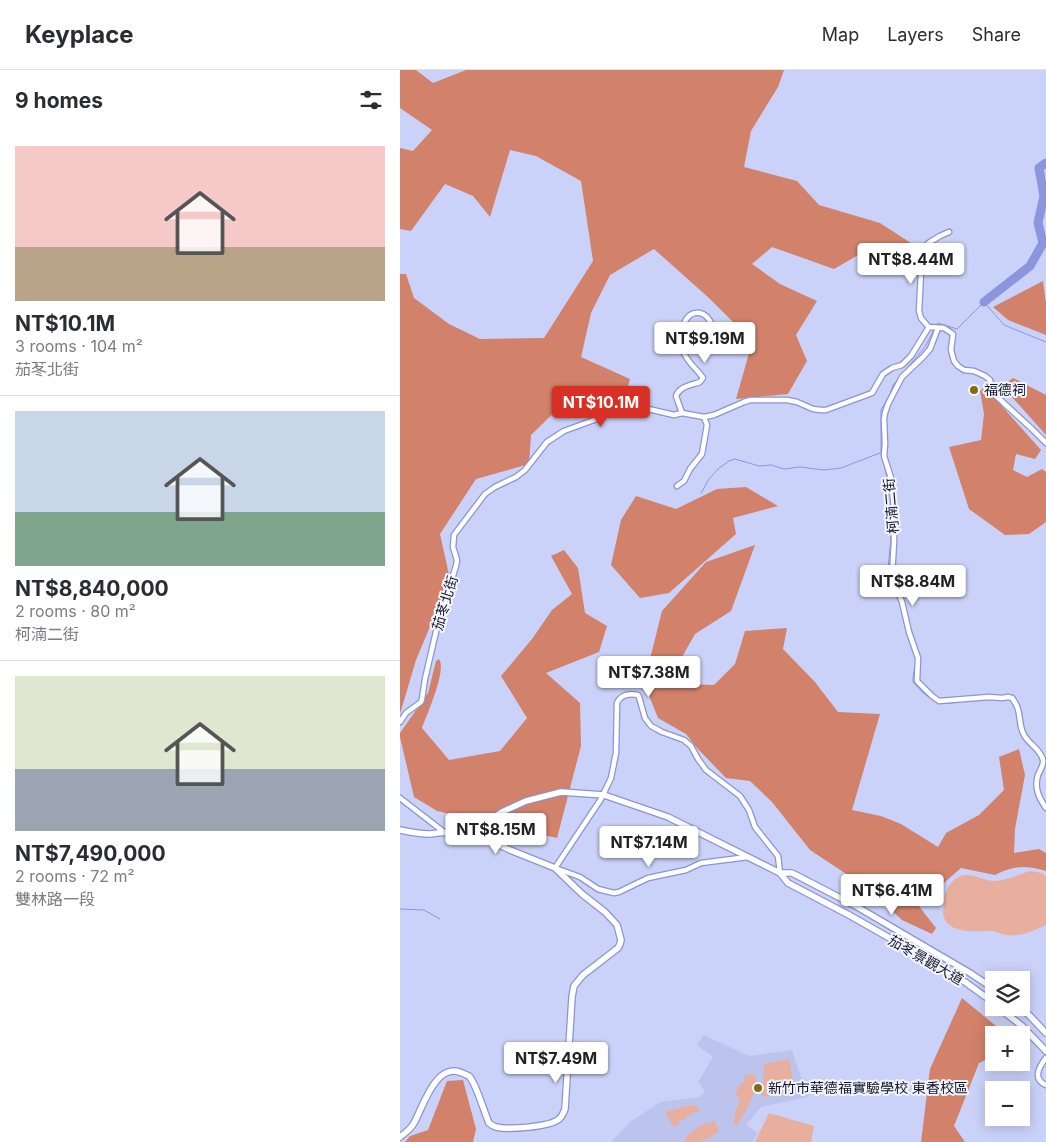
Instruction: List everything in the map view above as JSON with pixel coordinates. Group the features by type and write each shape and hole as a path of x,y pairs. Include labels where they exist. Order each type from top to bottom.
{"street":[{"path":"949,232 930,242 922,249 919,311 922,318 929,327 944,328 953,334 951,350 954,361 958,366 964,370 985,376 990,380 994,394 1046,443"},
{"path":"683,352 681,337 683,327 693,313 701,313 708,317 714,334"},
{"name":"茄苳北街","path":"400,722 406,713 422,699 424,679 438,623 456,566 457,560 453,547 454,535 485,494 516,477 533,461 547,442 564,431 594,420 620,404 630,402 667,414 704,417 714,415 750,400 787,400 798,402 813,409 826,410 872,393 883,374 892,368 902,365 911,356 929,327"},
{"name":"柯湳二街","path":"938,328 930,349 902,377 885,412 886,444 884,456 891,478 894,509 892,577 902,602 909,632 918,658 917,682 939,701 989,697 1012,698 1018,706 1023,734 1043,759 1043,765 1036,784 1040,799 1046,808"},
{"path":"667,329 675,343 703,378 700,382 690,384 676,393 682,414"},
{"path":"677,486 684,481 690,469 702,454 707,425 704,417"},
{"path":"555,868 604,795 611,778 615,765 618,700 622,696 637,694 645,718 651,726 684,740 691,746 706,770 740,796 755,827 778,856 780,873"},
{"name":"茄苳景觀大道","path":"469,833 502,812 526,801 561,792 604,795 668,817 780,873 788,883 923,957 985,997"},
{"path":"400,798 444,832"},
{"path":"400,830 430,834 444,832 476,834 510,850 580,877 598,889 614,894 648,878 686,870 701,864 748,857"},
{"path":"400,1137 412,1126 426,1097 439,1078 445,1072 453,1070 469,1076 489,1123 495,1127 531,1127 557,1121 562,1116 574,986 583,976 618,948 621,940 617,925 611,918 598,905 575,888 555,868"},
{"name":"茄苳景觀大道","path":"780,873 792,873 854,905 985,982"},
{"path":"1009,1016 1022,1026 1046,1051"},
{"path":"1030,1016 1046,1033"},
{"path":"1046,1058 1038,1070 1039,1079 1046,1085"}],"shaded area":[{"path":"400,70 416,70 433,83 466,70 784,70 778,87 751,131 744,167 797,181 819,205 880,223 914,245 910,259 867,250 834,269 772,247 752,264 780,284 817,301 796,335 807,361 788,394 736,399 753,339 744,333 709,298 654,249 610,275 591,313 581,357 630,379 621,410 566,401 531,435 529,464 476,479 440,534 450,579 416,660 400,714 400,274 406,274 414,298 449,324 480,339 544,338 593,261 581,181 536,156 510,150 490,217 473,196 445,184 411,231 400,229 400,148 413,151 432,130 400,108"},
{"path":"1043,281 1046,303 1046,335 1008,320 993,307"},
{"path":"1013,378 1046,395 1046,435 1002,386"},
{"path":"985,387 1041,450 1035,459 1016,454 1013,470 1027,477 1042,469 1046,472 1046,522 1029,534 1005,535 969,509 949,447 981,440 984,414 980,391"},
{"path":"746,487 778,506 733,518 736,534 669,593 640,598 611,565 621,520 636,496 676,509 717,489"},
{"path":"755,545 731,611 695,634 678,664 684,684 714,685 735,664 745,631 787,628 783,649 815,682 838,712 880,714 852,810 881,816 901,824 938,847 946,833 979,815 1004,790 999,757 1019,749 1025,775 1015,829 1014,853 1039,849 1046,853 1046,871 1020,867 1008,869 995,875 961,868 938,888 915,901 936,928 932,934 902,920 869,889 810,850 772,802 750,781 726,778 686,734 658,718 648,693 650,659 662,611 706,562"},
{"path":"564,550 578,568 585,613 607,626 599,652 546,673 580,703 581,746 557,838 437,811 414,797 400,733 428,693 436,661 439,659 441,665 438,682 422,728 449,760 500,751 527,718 501,676 532,639 552,610 572,594 551,556"},
{"path":"1029,871 1042,873 1046,876 1046,925 1026,933 1006,935 993,931 963,930 950,925 945,920 943,913 945,897 948,887 956,879 967,875 997,881"},
{"path":"962,998 996,1026 985,1026 985,1060 979,1063 954,1126 965,1142 921,1142 930,1069"},
{"name":"新竹市華德福實驗學校 東香校區","path":"704,1035 749,1056 792,1050 801,1077 815,1085 807,1097 761,1107 746,1125 758,1133 752,1142 611,1142 630,1122 660,1102 700,1097 705,1091 698,1082 713,1057 697,1045"},
{"path":"789,1059 795,1090 762,1097 764,1064"},
{"path":"745,1075 756,1075 755,1089 748,1107 737,1125 734,1124 735,1113 740,1100 738,1096 734,1096 741,1083 744,1082"},
{"path":"463,1080 476,1129 473,1142 405,1142 410,1136 428,1130 447,1081"},
{"path":"689,1105 696,1106 700,1112 693,1112 691,1116 687,1115 674,1128 665,1112"},
{"path":"769,1113 814,1126 811,1142 755,1142"},
{"path":"715,1121 719,1131 711,1137 695,1142 686,1142 684,1139 698,1127"}],"waterway":[{"path":"984,302 1030,266 1043,243 1038,223 1044,196 1039,168 1046,163"},
{"path":"936,325 938,323 957,329 984,302 1004,325 1046,342"},
{"path":"902,374 925,347 935,328"},
{"path":"900,377 893,385 881,410 881,453 887,477 891,539 888,568 890,584 900,603"},
{"path":"701,493 709,479 718,469 735,459 759,466 771,465 784,469 800,467 824,470 841,468 880,453"},
{"path":"904,622 916,660 913,682 923,693 939,703"},
{"path":"943,703 953,703"},
{"path":"400,909 424,910 440,919"}],"place":[{"name":"福德祠","path":"974,390"},
{"name":"新竹市華德福實驗學校 東香校區","path":"758,1088"}]}
